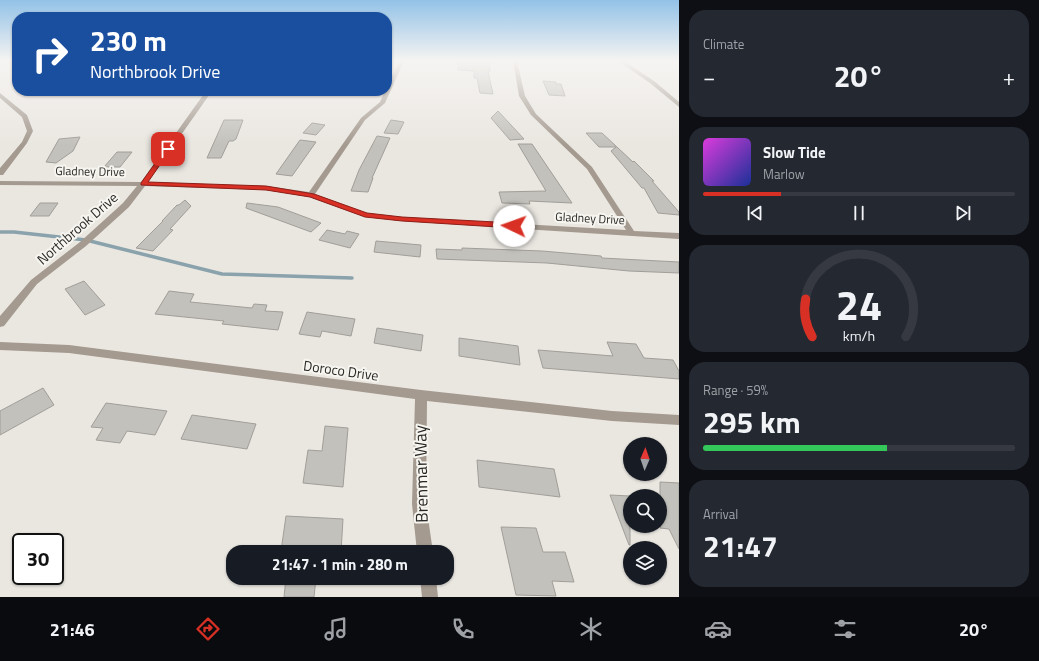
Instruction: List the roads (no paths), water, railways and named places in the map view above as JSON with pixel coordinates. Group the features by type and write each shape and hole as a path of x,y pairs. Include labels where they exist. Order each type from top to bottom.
{"street":[{"path":"521,89 522,96 534,115 590,168 631,232"},
{"path":"660,89 679,105"},
{"path":"0,95 25,116 30,131 25,142 0,173"},
{"name":"Northbrook Drive","path":"0,323 34,282 83,244 126,205 143,184 205,96"},
{"path":"311,195 363,119 382,103 386,96"},
{"name":"Gladney Drive","path":"0,183 143,184 266,188 311,195 365,215 410,220 679,236"},
{"name":"Doroco Drive","path":"0,346 69,349 421,395 612,416 679,420"},
{"name":"Brenmar Way","path":"421,395 419,504 423,545"},
{"path":"429,585 430,597"}],"waterway":[{"path":"0,232 14,232 86,240 222,274 352,278"}]}
